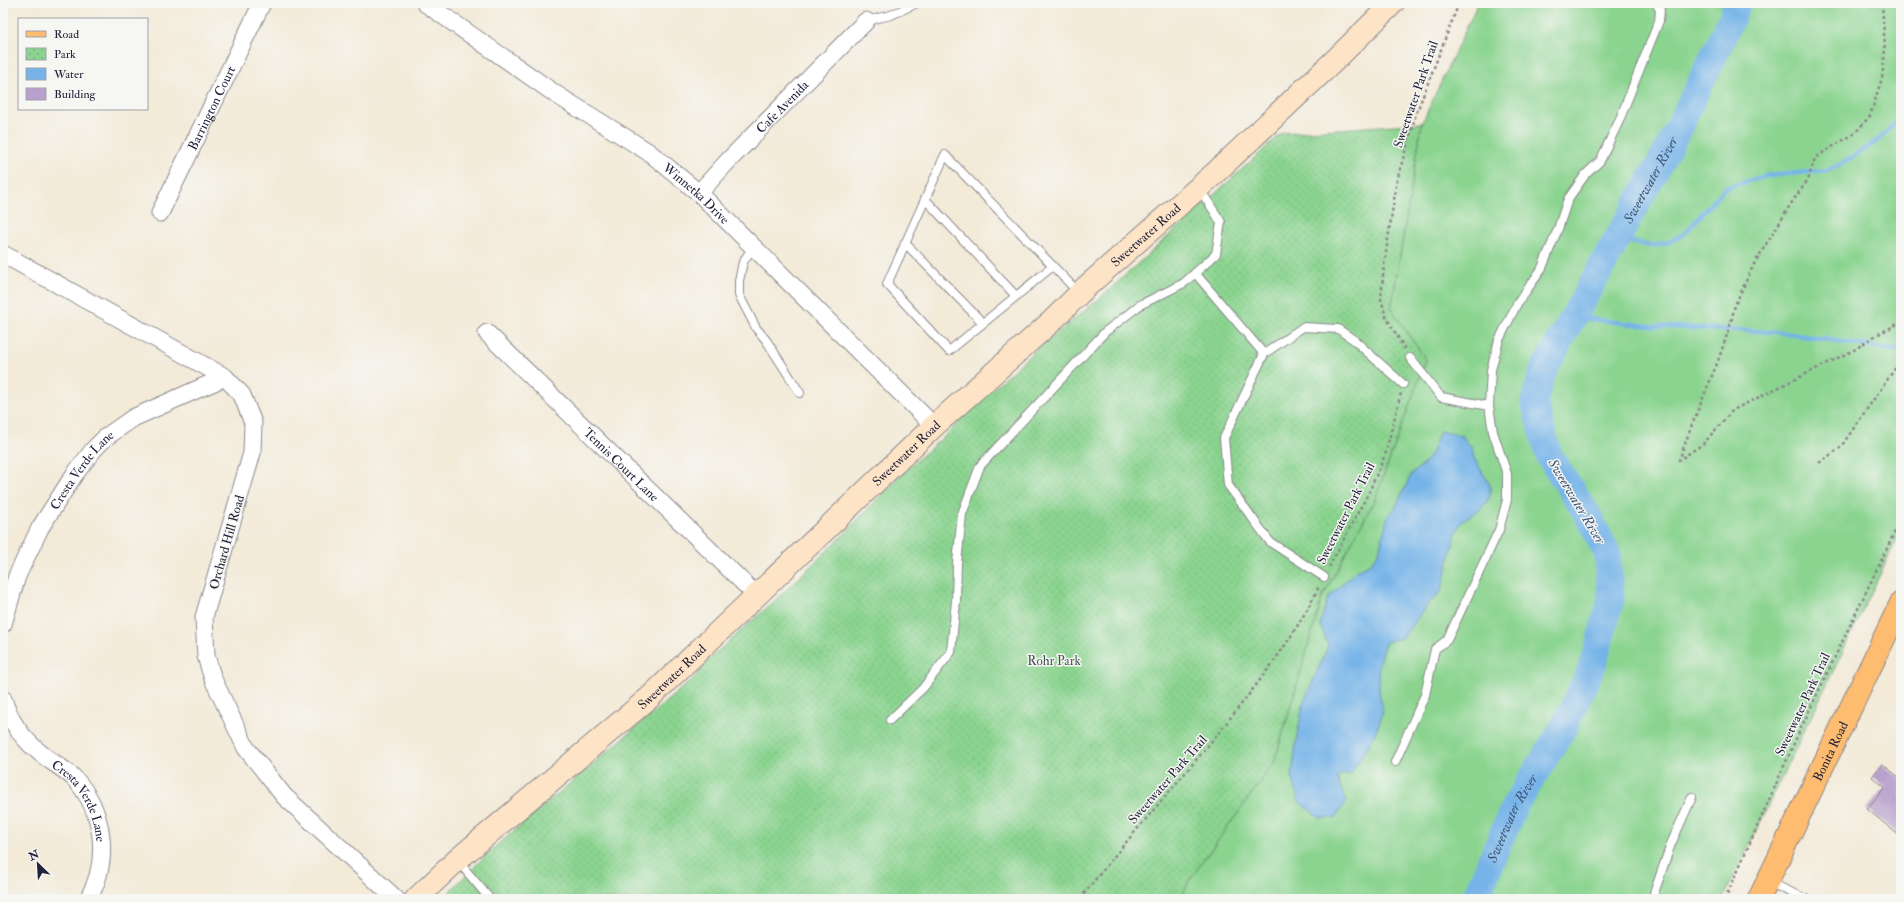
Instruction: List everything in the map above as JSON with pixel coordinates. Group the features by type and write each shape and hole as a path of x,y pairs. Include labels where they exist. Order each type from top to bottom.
{"main road":[{"path":"1386,10 1400,14 1410,3"},
{"name":"Sweetwater Road","path":"416,899 456,860 649,698 934,426 1199,187 1386,10"},
{"name":"Bonita Road","path":"1763,890 1901,603"}],"street":[{"name":"Barrington Court","path":"160,213 262,3"},
{"name":"Winnetka Drive","path":"425,3 557,95 650,153 699,193 934,426"},
{"name":"Cafe Avenida","path":"699,193 732,156 866,21"},
{"name":"Orchard Hill Road","path":"3,254 225,377 242,395 253,423 252,453 204,617 206,656 213,678 246,748 284,796 396,899"},
{"name":"Tennis Court Lane","path":"487,333 757,596"},
{"name":"Cresta Verde Lane","path":"3,624 7,595 40,528 74,475 94,449 114,430 133,418 225,377"},
{"name":"Cresta Verde Lane","path":"3,699 11,718 28,741 73,777 90,800 96,813 102,842 102,856 96,884 88,899"}],"lane":[{"path":"866,21 892,16 917,3"},
{"path":"1395,762 1425,695 1435,649 1447,640 1499,530 1507,500 1507,474 1493,432 1489,406 1491,370 1499,340 1517,304 1541,270 1558,229 1568,199 1585,174 1600,161 1620,121 1659,21 1660,10 1656,3"},
{"path":"1053,266 949,351 887,284 945,155 1053,266 1079,294"},
{"path":"890,720 923,688 951,652 962,514 980,466 1105,332 1140,305 1184,283 1216,254 1220,222 1199,187"},
{"path":"925,199 1016,296"},
{"path":"905,243 983,323"},
{"path":"753,247 743,262 739,281 739,295 756,328 766,340 800,393"},
{"path":"1195,273 1264,354"},
{"path":"1324,577 1270,542 1228,485 1224,438 1264,354 1304,327 1338,329 1354,340 1403,384"},
{"path":"1410,358 1441,398 1489,406"},
{"path":"1652,899 1671,844 1692,797"},
{"path":"456,860 490,899"},
{"path":"1763,890 1806,899"}],"path":[{"name":"Sweetwater Park Trail","path":"1410,358 1386,316 1381,299 1384,265 1397,180 1416,114 1459,3"},
{"path":"1882,3 1885,48 1882,78 1870,116 1855,133 1819,155 1811,168 1810,175 1754,264 1735,305 1726,339 1679,460 1703,444 1733,410 1854,350 1901,322"},
{"path":"1819,463 1840,448 1901,360"},
{"name":"Sweetwater Park Trail","path":"1080,899 1118,850 1199,758 1266,673 1311,604 1369,492 1385,455 1403,384"},
{"name":"Sweetwater Park Trail","path":"1726,899 1800,730 1901,519"}],"green space":[{"path":"1478,3 1901,3 1901,531 1723,899 1180,899 1192,876 1274,763 1322,598 1375,499 1426,360 1391,310 1422,123"},
{"name":"Rohr Park","path":"1422,123 1391,309 1426,360 1375,499 1322,598 1274,763 1192,876 1180,899 442,899 487,854 695,677 707,661 771,604 843,535 904,471 945,436 976,404 1030,355 1099,299 1282,133"}],"water":[{"path":"1440,431 1462,436 1472,448 1474,458 1490,485 1490,497 1480,510 1463,520 1456,532 1441,592 1429,603 1402,638 1386,642 1378,669 1379,688 1383,712 1377,730 1351,774 1342,774 1337,778 1346,802 1335,818 1320,818 1299,802 1292,776 1303,704 1328,646 1320,624 1328,598 1357,570 1371,563 1379,552 1388,515 1395,508 1412,473 1423,465 1431,454"}],"building":[{"path":"1882,764 1901,779 1901,837 1867,809 1885,787 1872,777"}],"waterway":[{"name":"Sweetwater River","path":"1475,899 1514,807 1564,727 1594,662 1611,599 1607,553 1587,514 1549,456 1534,402 1543,371 1671,143 1732,18 1737,3"},
{"path":"1619,236 1630,242 1652,246 1669,242 1684,234 1725,188 1766,176 1829,170 1843,163 1877,141 1901,118"},
{"path":"1574,317 1648,326 1777,332 1901,351"}]}
